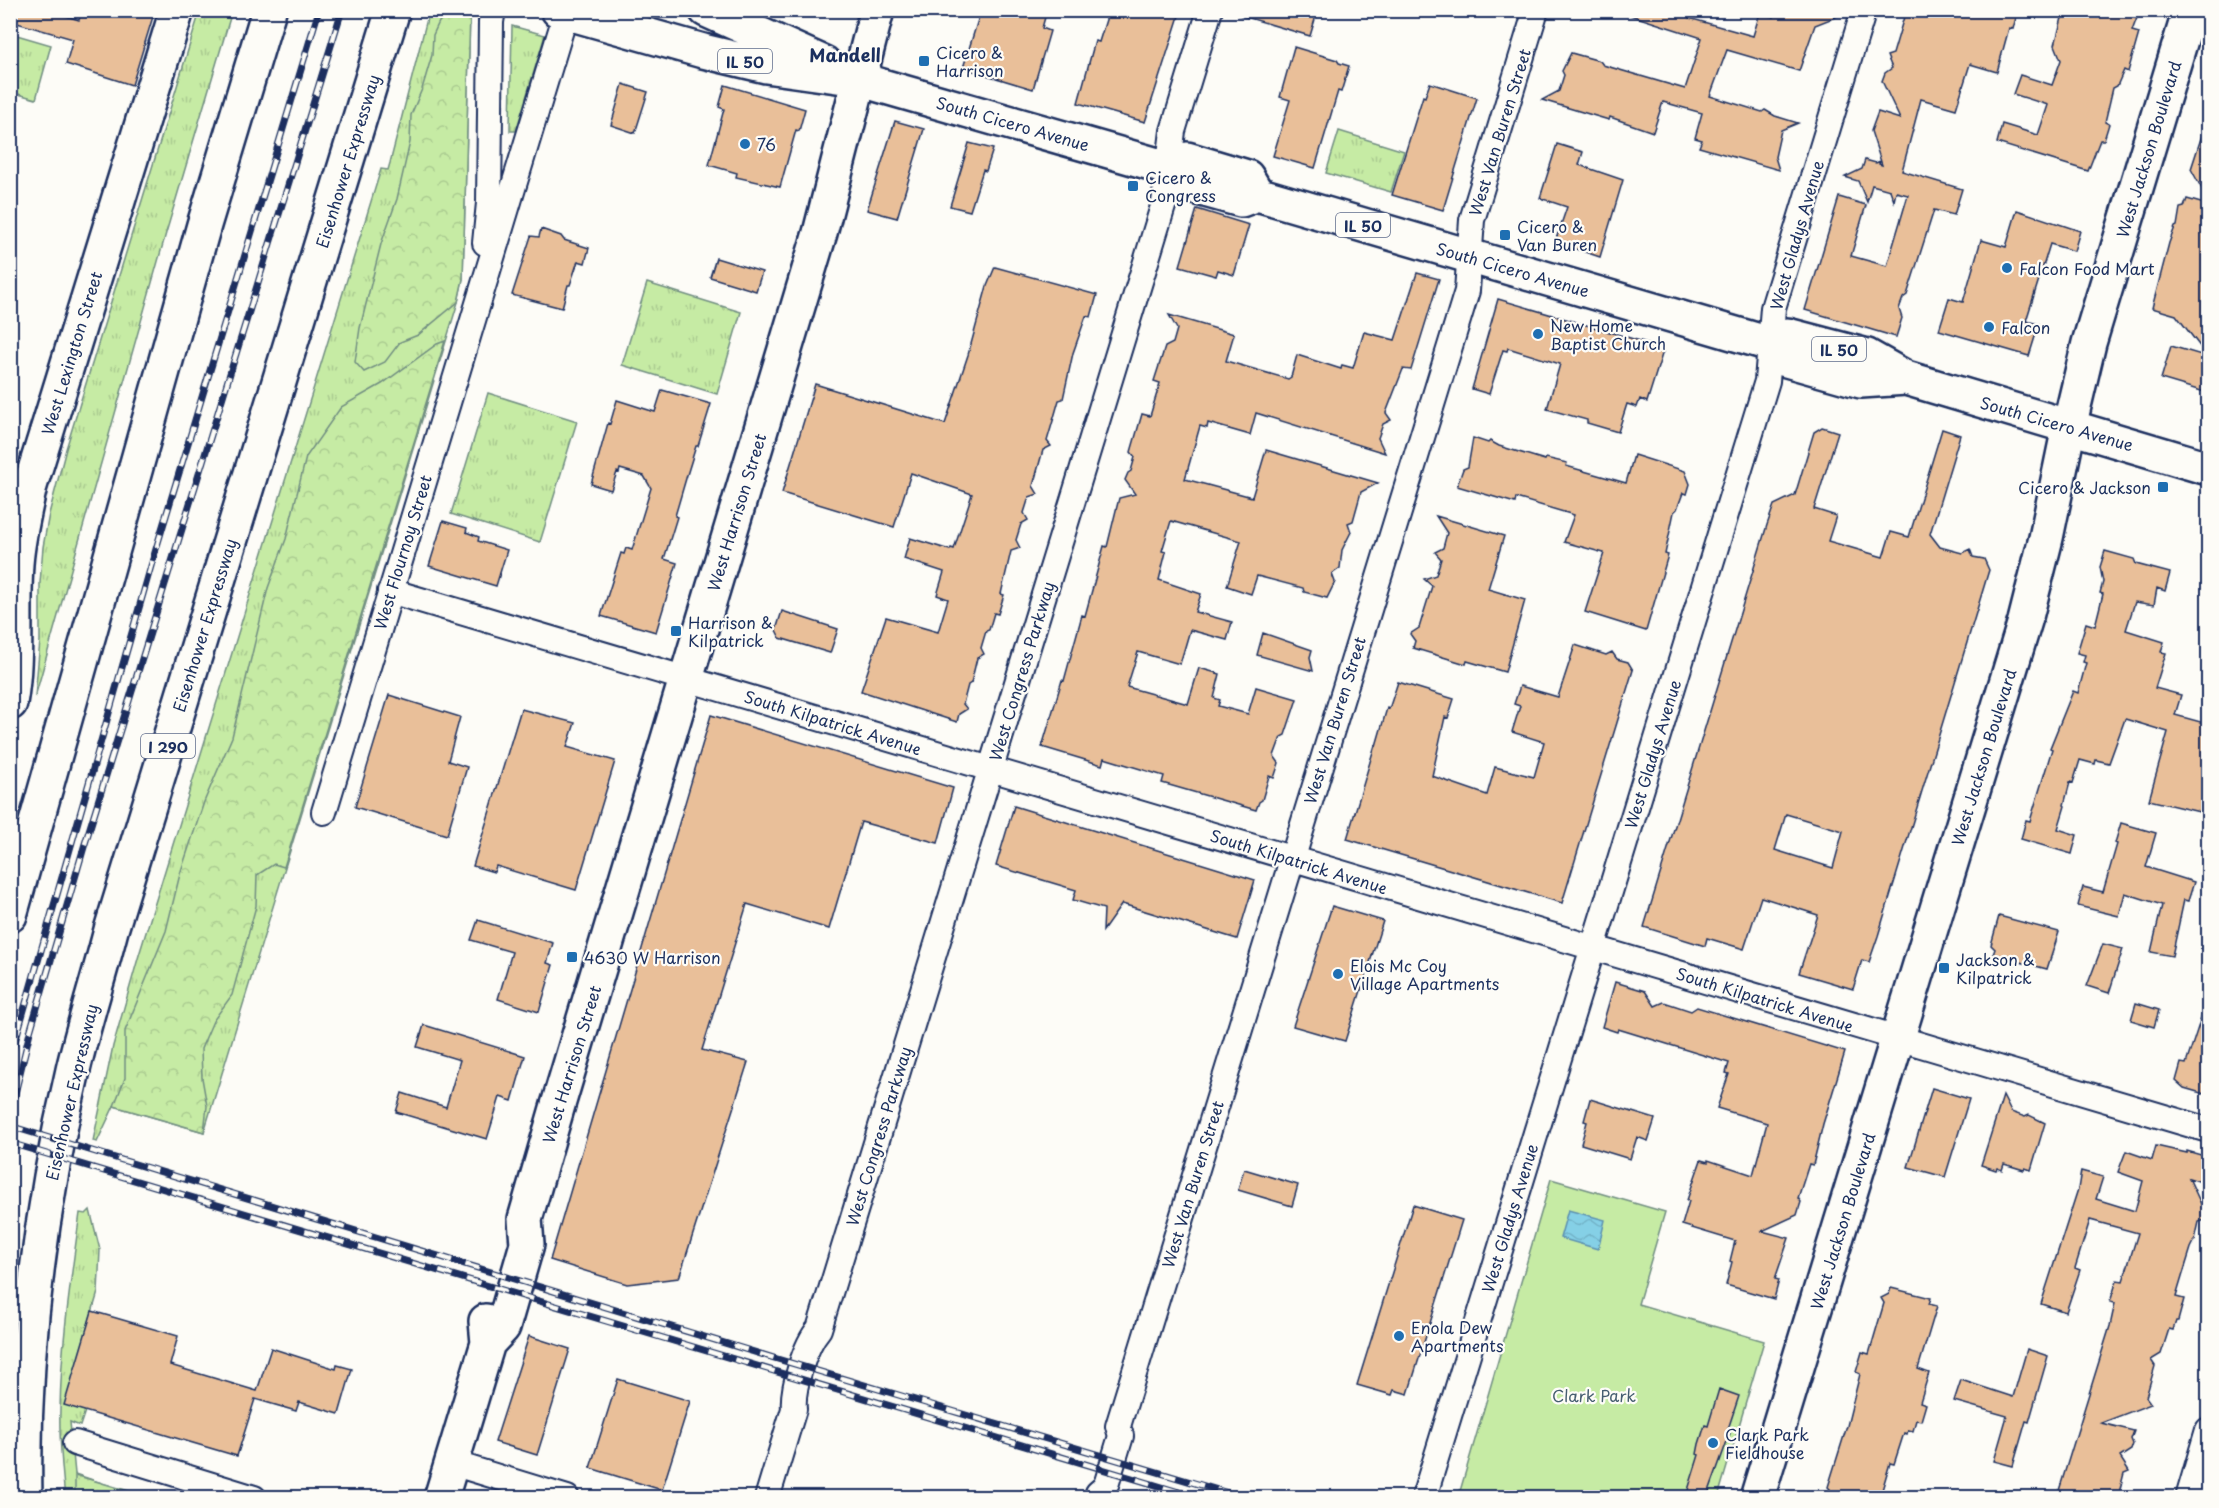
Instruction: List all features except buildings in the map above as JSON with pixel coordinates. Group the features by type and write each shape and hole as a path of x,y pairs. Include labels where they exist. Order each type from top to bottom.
{"main road":[{"name":"West Lexington Street","path":"10,703 15,676 16,563 20,527 20,483 177,10"},
{"path":"10,915 201,237 269,10"},
{"name":"Eisenhower Expressway","path":"25,1497 26,1407 34,1284 50,1185 73,1071 111,930 393,10"},
{"name":"South Cicero Avenue","path":"706,10 858,79"},
{"name":"West Harrison Street","path":"441,1497 488,1343 486,1322 510,1239 525,1219 820,233 877,10"},
{"name":"West Jackson Boulevard","path":"1757,1497 2025,621 2092,335 2190,10"},
{"name":"South Cicero Avenue","path":"563,11 703,51 766,66 858,79 1168,168 1180,183 1241,200 1257,194 1770,345 1783,359 1861,381 1906,378 2208,468"}],"street":[{"name":"West Flournoy Street","path":"481,293 489,203 493,10"},
{"name":"West Congress Parkway","path":"767,1497 794,1408 793,1396 798,1378 811,1339 819,1329 1164,203 1173,131 1210,10"},
{"name":"West Van Buren Street","path":"1097,1495 1095,1484 1110,1433 1118,1426 1467,291 1472,220 1536,10"},
{"name":"West Gladys Avenue","path":"1425,1494 1767,381 1773,309 1864,10"},
{"name":"West Flournoy Street","path":"324,812 481,293 563,11"},
{"name":"South Kilpatrick Avenue","path":"390,591 2208,1130"},
{"path":"2188,1497 2208,1430"},
{"path":"75,1443 254,1497"},
{"path":"452,1463 567,1497"}],"green space":[{"path":"200,11 232,11 166,233 35,697 40,641 40,583 49,514 66,449"},
{"path":"429,11 470,12 463,279 458,302 204,1132 114,1106 97,1142 93,1141 113,1046 139,955 381,169 388,170"},
{"path":"449,11 470,12 463,279 458,302 418,335 400,342 385,362 364,372 355,362 360,328 381,244 397,199 410,142 411,115 432,55 433,35 439,22"},
{"path":"512,26 545,35 516,131 510,131"},
{"path":"10,33 51,45 36,99 11,92"},
{"path":"1339,131 1404,151 1391,192 1326,173"},
{"path":"647,283 741,312 717,394 622,365"},
{"path":"445,341 284,867 274,864 257,875 256,906 232,995 213,1021 201,1049 202,1078 207,1106 204,1132 114,1106 125,1078 125,1031 166,931 180,874 204,802 232,737 268,588 286,539 306,457 341,407 382,384 437,344"},
{"path":"488,393 577,421 540,542 451,514"},
{"name":"Clark Park","path":"1551,1179 1665,1212 1638,1304 1764,1341 1718,1497 1458,1498"},
{"path":"90,1210 100,1250 98,1292 65,1404 85,1411 80,1426 70,1422 75,1474 146,1498 65,1498 60,1421 64,1336 80,1213 86,1214"},
{"path":"75,1475 146,1496 146,1497 75,1497"}],"water":[{"path":"1568,1210 1605,1220 1598,1249 1560,1238"}],"railway":[{"path":"10,1059 153,559 319,10"},
{"path":"10,1114 30,1032 84,847 342,10"},
{"path":"10,1126 1245,1498"},
{"path":"10,1143 1199,1498"}],"place":[{"name":"Cicero & Harrison","path":"924,61"},
{"name":"76","path":"745,144"},
{"name":"Cicero & Congress","path":"1133,186"},
{"name":"Cicero & Van Buren","path":"1505,235"},
{"name":"Falcon Food Mart","path":"2007,268"},
{"name":"Falcon","path":"1989,327"},
{"name":"New Home Baptist Church","path":"1538,334"},
{"name":"Cicero & Jackson","path":"2163,487"},
{"name":"Harrison & Kilpatrick","path":"676,631"},
{"name":"4630 W Harrison","path":"572,957"},
{"name":"Jackson & Kilpatrick","path":"1944,968"},
{"name":"Elois Mc Coy Village Apartments","path":"1338,974"},
{"name":"Enola Dew Apartments","path":"1399,1336"},
{"name":"Clark Park Fieldhouse","path":"1713,1443"}],"district":[{"name":"Mandell","path":"845,54"}]}
